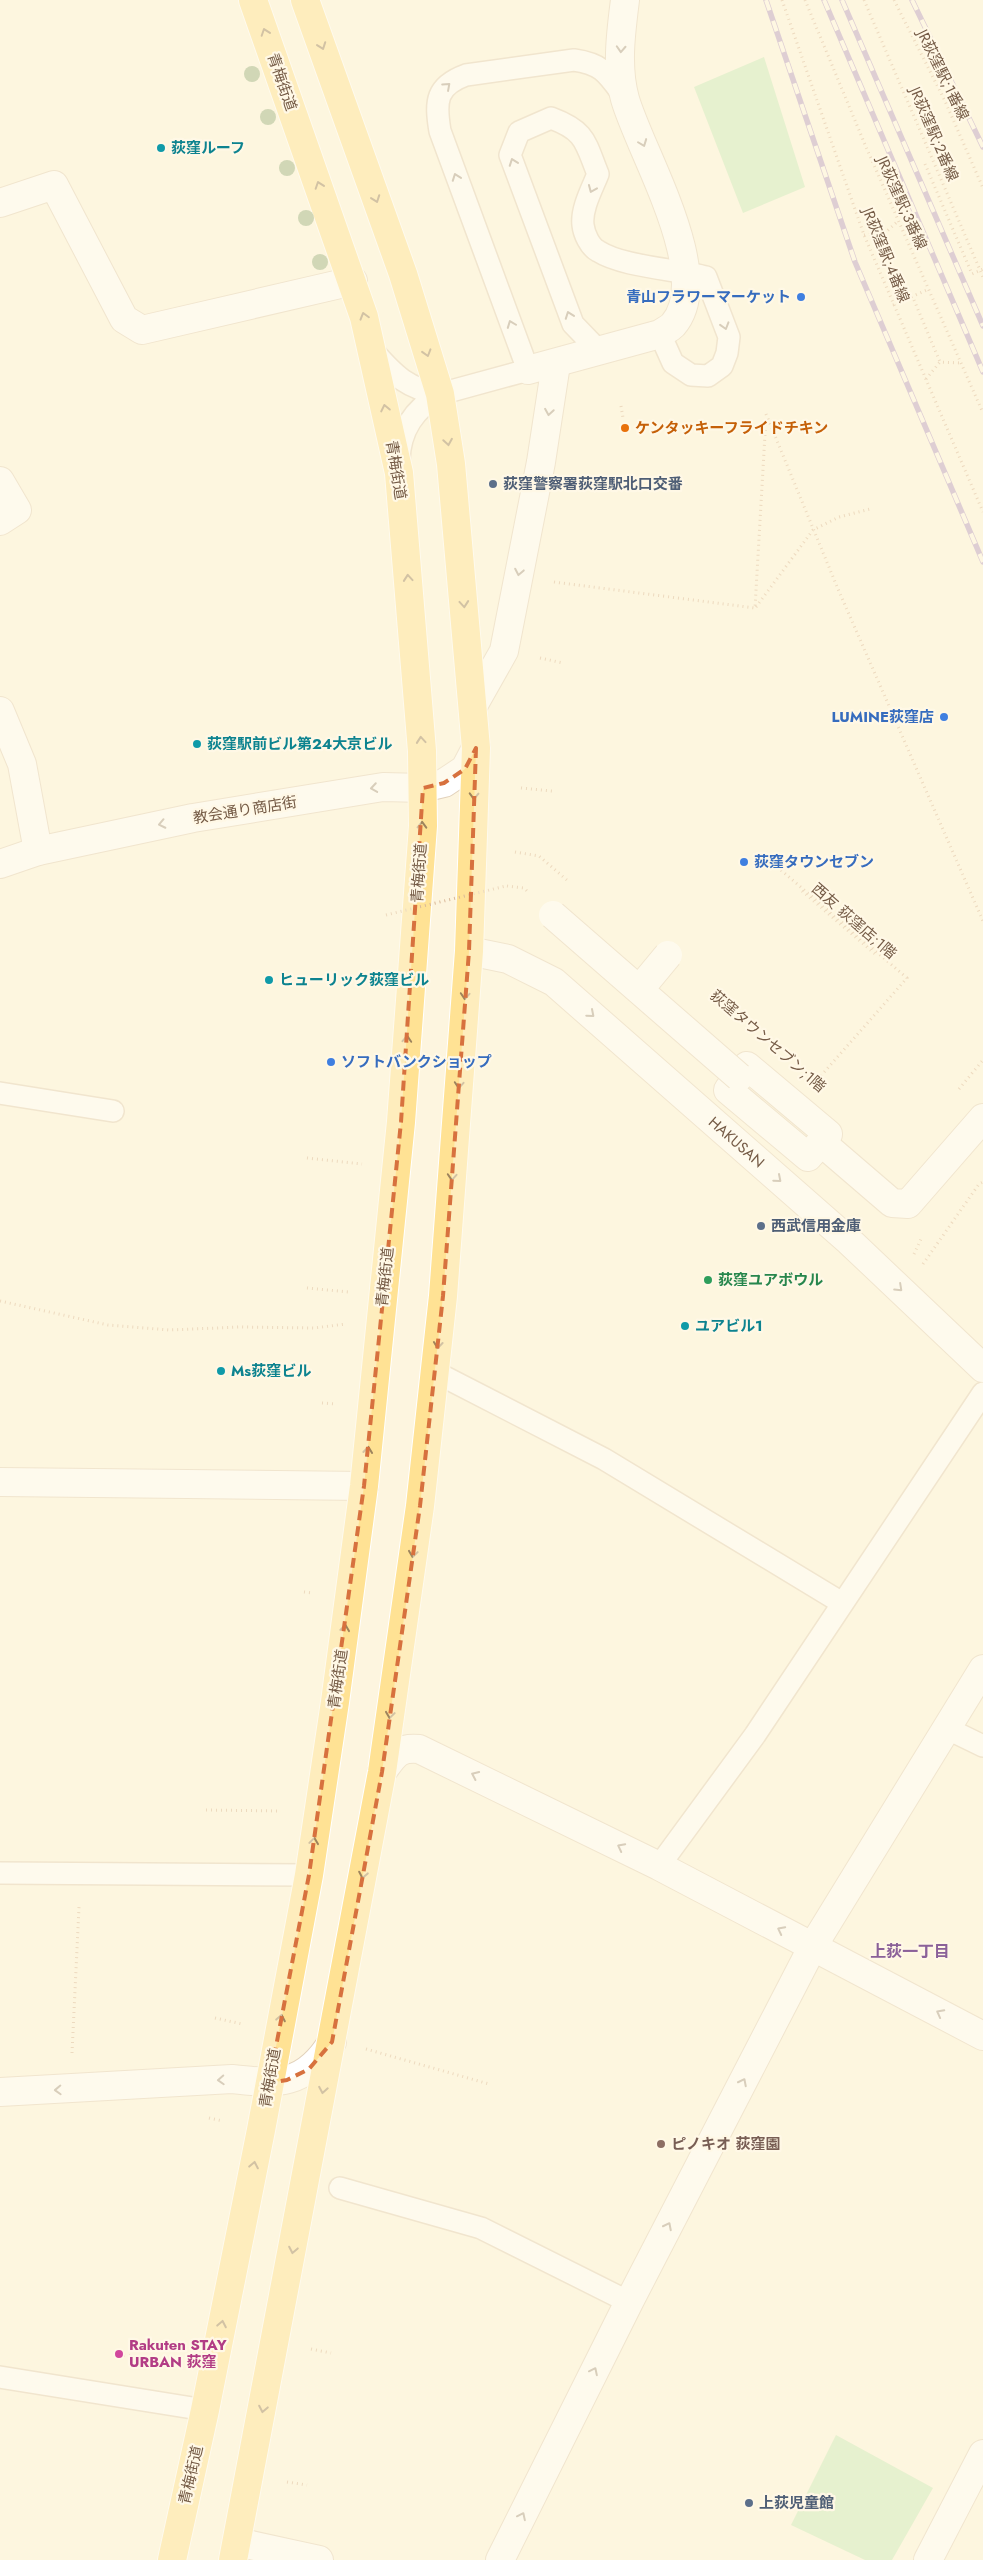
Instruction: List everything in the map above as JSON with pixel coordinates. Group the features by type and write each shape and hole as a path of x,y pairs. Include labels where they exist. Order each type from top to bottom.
{"main road":[{"name":"青梅街道","path":"172,2560 205,2410 309,1874 364,1486 401,1122 423,826 423,788 399,473 374,352 353,281 254,0"},
{"path":"235,2551 382,1772 420,1506 436,1372 469,951 476,748 451,464 440,394 403,274 305,0"}],"street":[{"path":"528,370 600,352 660,334 673,325 681,309 686,289 686,272 677,231 625,98 620,57 625,0"},
{"path":"0,203 54,186 124,319 142,330 353,281"},
{"path":"473,706 504,651 541,462 556,364"},
{"path":"0,481 17,510 0,520"},
{"path":"0,711 22,764 38,851"},
{"name":"教会通り商店街","path":"0,864 38,851 231,812 383,787 423,788 444,783 465,769 476,748"},
{"path":"553,915 739,1077 728,1090 808,1158 821,1142 892,1203 908,1204 935,1167 983,1118"},
{"name":"HAKUSAN","path":"469,951 508,959 554,982 904,1292 983,1368"},
{"path":"639,990 668,955"},
{"path":"0,1482 364,1486"},
{"path":"500,2560 628,2302 813,1946 983,1669"},
{"path":"382,1772 395,1754 406,1748 419,1749 659,1866 983,2036"},
{"path":"0,2092 232,2079 269,2083 287,2080 309,2069 323,2056 332,2042"},
{"path":"928,2560 983,2454"},
{"path":"235,2551 319,2560"}],"lane":[{"path":"399,473 400,446 405,429 415,413 440,394 528,370 440,131 437,113 440,92 451,81 466,75 574,60 587,62 604,69 625,98"},
{"path":"600,352 573,324 510,155 519,132 551,118 571,126 583,137 598,174 588,200 582,224 587,238 596,251 636,263 706,276 729,337 727,354 722,366 708,376 691,375 673,363 660,334"},
{"path":"374,352 403,382 421,391 440,394"},
{"path":"0,1093 114,1111"},
{"path":"436,1372 604,1459 842,1603"},
{"path":"659,1866 755,1735 983,1393"},
{"path":"946,1728 983,1746"},
{"path":"0,1873 309,1874"},
{"path":"340,2188 481,2228 628,2302"},
{"path":"0,2377 205,2410"}],"path":[{"name":"JR荻窪駅;4番線","path":"782,0 864,235 983,512"},
{"name":"JR荻窪駅;3番線","path":"805,0 898,221 983,413"},
{"name":"JR荻窪駅;2番線","path":"864,0 982,270 983,277"},
{"name":"JR荻窪駅;1番線","path":"894,0 945,101 983,188"},
{"path":"925,164 972,274 982,270"},
{"path":"864,235 886,233 898,221"},
{"path":"893,305 929,289"},
{"path":"914,300 940,362"},
{"path":"940,362 961,363"},
{"path":"926,379 940,362"},
{"path":"621,406 624,418"},
{"path":"755,608 766,414 813,530 983,921"},
{"path":"755,608 813,530 839,517 870,509"},
{"path":"548,581 755,608"},
{"path":"537,658 563,664"},
{"path":"520,788 552,791"},
{"path":"516,852 539,856 568,882"},
{"name":"西友 荻窪店;1階","path":"817,1080 907,978 775,865 767,864 904,978"},
{"path":"386,915 506,886"},
{"path":"958,1091 983,1060"},
{"path":"306,1158 362,1164"},
{"path":"904,1292 979,1184 983,1182"},
{"path":"307,1288 350,1292"},
{"path":"0,1301 108,1325 169,1330 240,1327 314,1328 346,1324"},
{"path":"322,1403 337,1404"},
{"path":"304,1592 313,1593"},
{"path":"206,1810 281,1812"},
{"path":"71,2089 80,1874"},
{"path":"215,2018 242,2024"},
{"path":"364,2048 489,2084"},
{"path":"311,2348 330,2353"},
{"path":"124,2355 180,2365"},
{"path":"287,2482 307,2485"}],"highlighted area":[{"path":"476,748 469,951 443,1296 420,1506 382,1772 332,2042 309,2069 287,2080 269,2083 309,1875 364,1486 401,1122 423,788 444,783 465,769"}],"green space":[{"path":"764,57 805,187 743,213 694,87"},
{"path":"836,2435 933,2488 892,2560 865,2560 791,2525"}],"railway":[{"path":"766,0 855,262 983,562"},
{"path":"824,0 983,372"},
{"path":"842,0 983,326"},
{"path":"912,0 983,147"}],"place":[{"name":"荻窪ルーフ","path":"161,148"},
{"name":"青山フラワーマーケット","path":"801,297"},
{"name":"ケンタッキーフライドチキン","path":"625,428"},
{"name":"荻窪警察署荻窪駅北口交番","path":"493,484"},
{"name":"LUMINE荻窪店","path":"944,717"},
{"name":"荻窪駅前ビル第24大京ビル","path":"197,744"},
{"name":"荻窪タウンセブン","path":"744,862"},
{"name":"ヒューリック荻窪ビル","path":"269,980"},
{"name":"ソフトバンクショップ","path":"331,1062"},
{"name":"西武信用金庫","path":"761,1226"},
{"name":"荻窪ユアボウル","path":"708,1280"},
{"name":"ユアビル1","path":"685,1326"},
{"name":"Ms荻窪ビル","path":"221,1371"},
{"name":"ピノキオ 荻窪園","path":"661,2144"},
{"name":"Rakuten STAY URBAN 荻窪","path":"119,2354"},
{"name":"上荻児童館","path":"749,2503"}],"district":[{"name":"上荻一丁目","path":"910,1951"}]}
